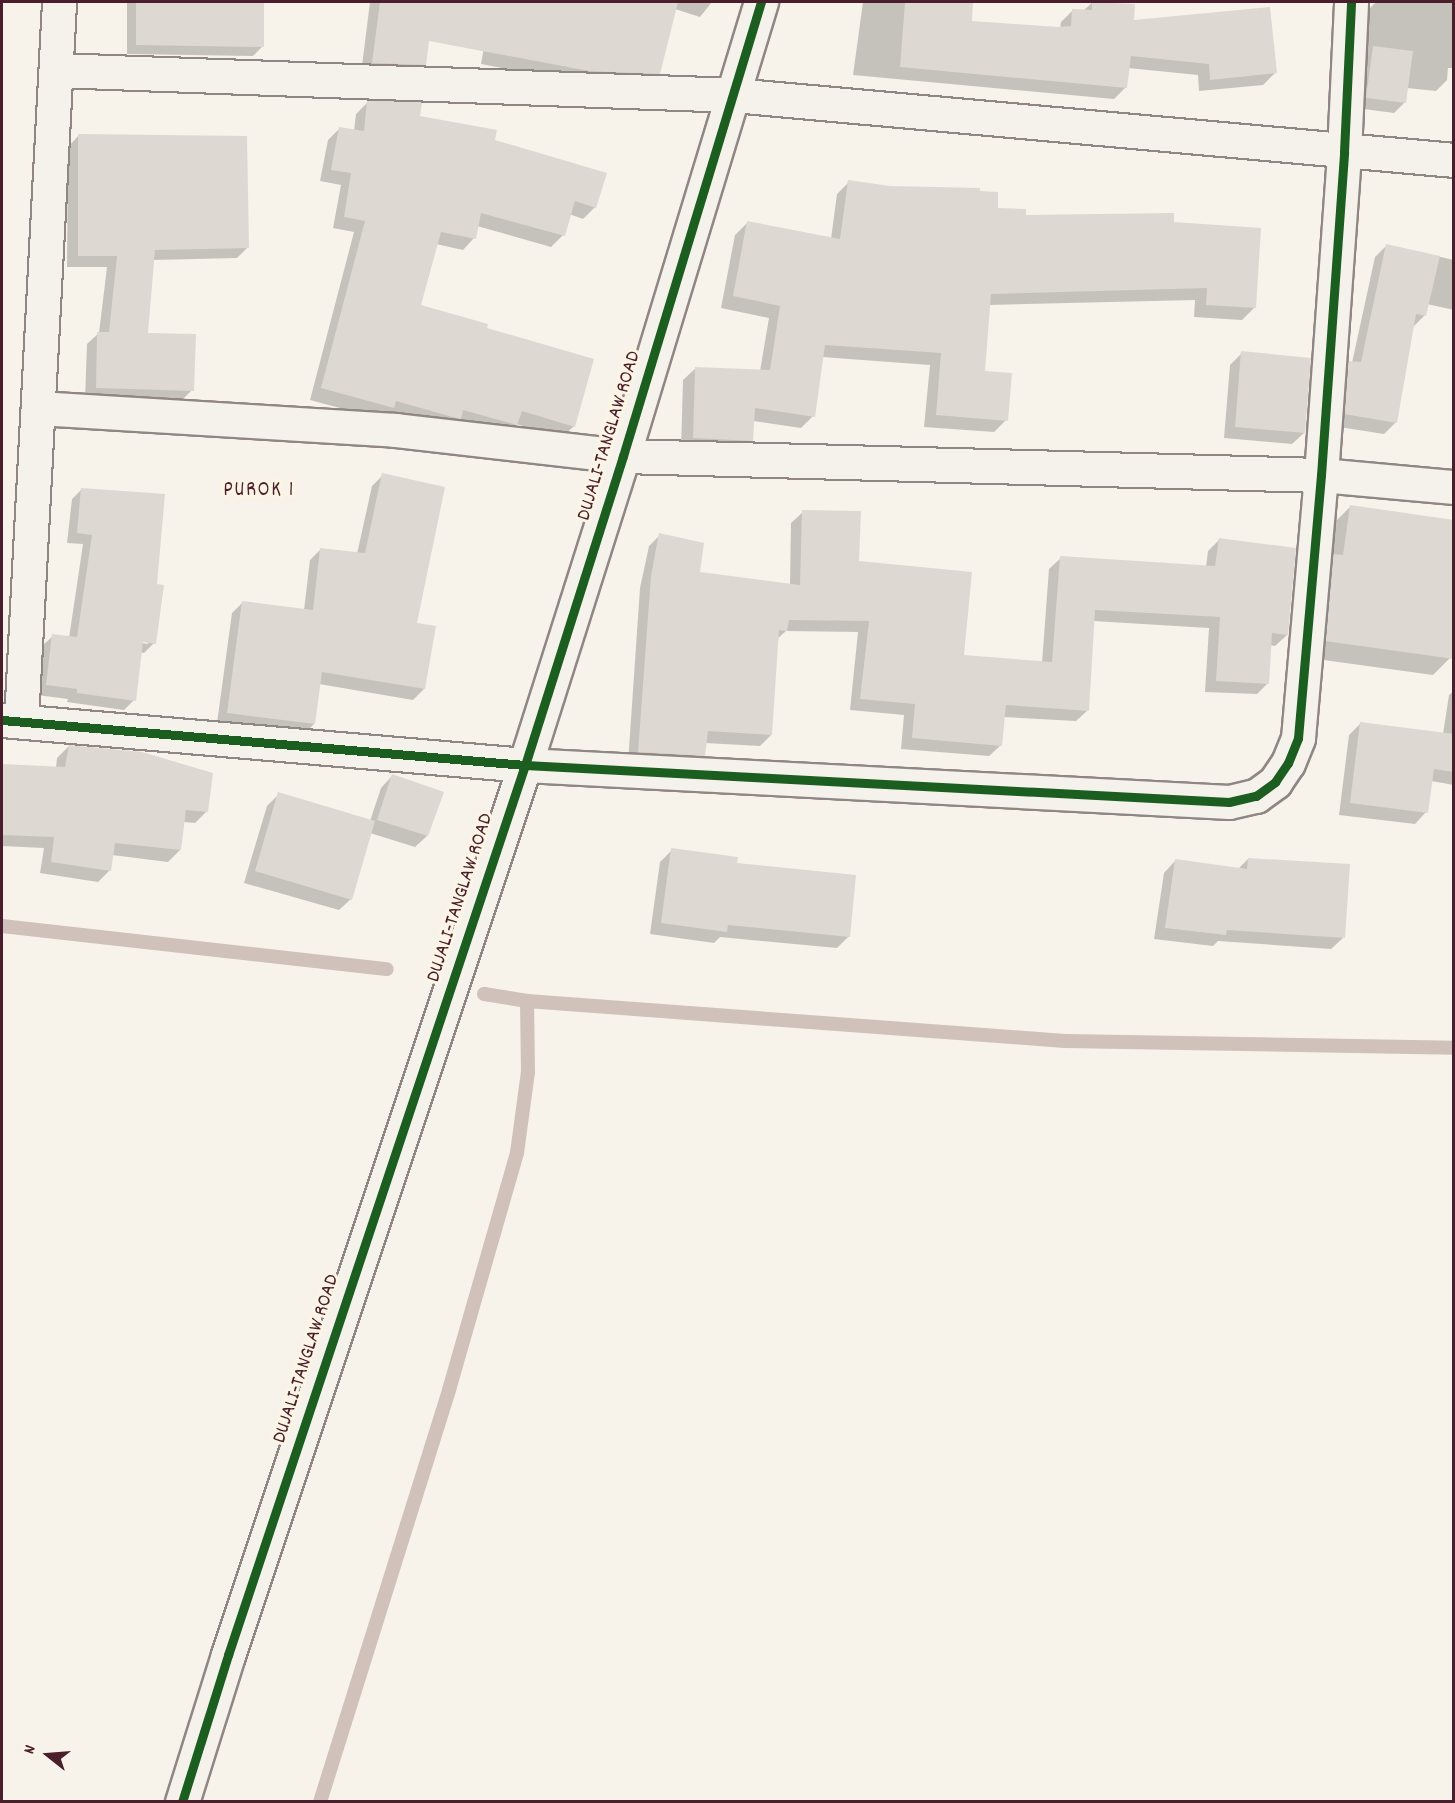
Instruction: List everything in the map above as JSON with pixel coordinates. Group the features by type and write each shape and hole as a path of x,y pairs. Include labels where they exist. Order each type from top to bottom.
{"street":[{"path":"59,2 38,408 11,720 525,765 1229,802 1256,796 1275,782 1288,763 1299,738 1344,152 1351,2"},
{"name":"DUJALI-TANGLAW ROAD","path":"182,1802 228,1655 525,765 623,456 761,2"},
{"path":"56,70 733,95 1344,152 1454,160"},
{"path":"38,408 395,430 623,456 1321,475 1454,487"}],"building":[{"path":"136,2 264,2 264,47 136,45"},
{"path":"380,2 678,2 660,74 589,71 429,41 426,65 372,63"},
{"path":"905,2 973,2 972,21 1058,27 1071,26 1072,9 1092,10 1092,2 1135,4 1134,20 1270,7 1277,73 1210,80 1209,64 1131,56 1127,88 900,67"},
{"path":"1373,46 1413,51 1406,103 1366,98"},
{"path":"367,100 422,102 420,116 497,130 495,140 607,173 596,208 575,201 565,236 481,213 476,239 441,232 421,305 488,324 487,328 594,359 575,427 522,411 517,425 463,410 461,419 396,401 394,408 321,388 365,221 344,217 351,173 331,170 339,127 364,131"},
{"path":"78,134 247,136 249,248 155,250 148,333 196,334 194,391 96,388 97,332 109,332 117,256 78,256"},
{"path":"848,180 890,186 980,188 980,191 998,192 998,208 1026,209 1026,215 1174,213 1174,222 1261,228 1256,308 1206,305 1207,288 991,294 985,371 1012,373 1008,421 936,415 941,353 825,345 815,417 755,408 753,441 693,438 695,367 770,370 780,306 733,296 747,221 840,239"},
{"path":"1386,244 1440,256 1426,316 1416,314 1397,423 1344,414 1348,361 1361,362"},
{"path":"1241,351 1311,358 1305,433 1235,427"},
{"path":"382,473 445,487 417,623 436,626 425,689 322,672 315,724 227,713 242,601 313,610 320,548 365,553"},
{"path":"81,488 165,494 157,584 164,585 156,644 143,642 136,701 77,693 77,689 46,685 52,634 77,637 92,535 77,533"},
{"path":"1350,505 1454,520 1454,659 1325,641 1333,554 1343,555"},
{"path":"802,510 861,511 859,561 972,572 964,655 1052,662 1060,556 1215,566 1219,538 1296,548 1288,635 1272,633 1269,684 1216,681 1220,617 1095,610 1089,711 1006,705 1002,746 912,738 915,704 860,699 869,621 789,620 787,631 779,630 772,735 708,731 705,756 638,752 651,576 659,533 704,543 700,572 800,585"},
{"path":"1360,722 1454,734 1454,772 1434,769 1428,813 1350,803"},
{"path":"69,745 142,752 213,773 208,812 186,810 181,850 115,843 111,871 51,862 54,837 2,835 2,764 65,767"},
{"path":"392,774 444,792 428,836 377,820"},
{"path":"278,792 375,821 352,900 255,871"},
{"path":"671,848 738,857 737,863 856,875 850,937 728,925 727,932 661,923"},
{"path":"1248,858 1350,864 1345,938 1227,930 1226,935 1165,928 1175,859 1247,869"}],"waterway":[{"path":"2,926 387,969"},
{"path":"484,994 527,1001 1065,1041 1454,1048"},
{"path":"320,1802 449,1390 517,1153 528,1072 527,1001"}],"cycle path":[{"path":"182,1802 228,1655 525,765 623,456 761,2"},
{"path":"2,720 525,765 1229,802 1256,796 1275,782 1288,763 1298,738 1321,475 1344,152 1351,2"}],"district":[{"name":"PUROK 1","path":"259,491"}]}
